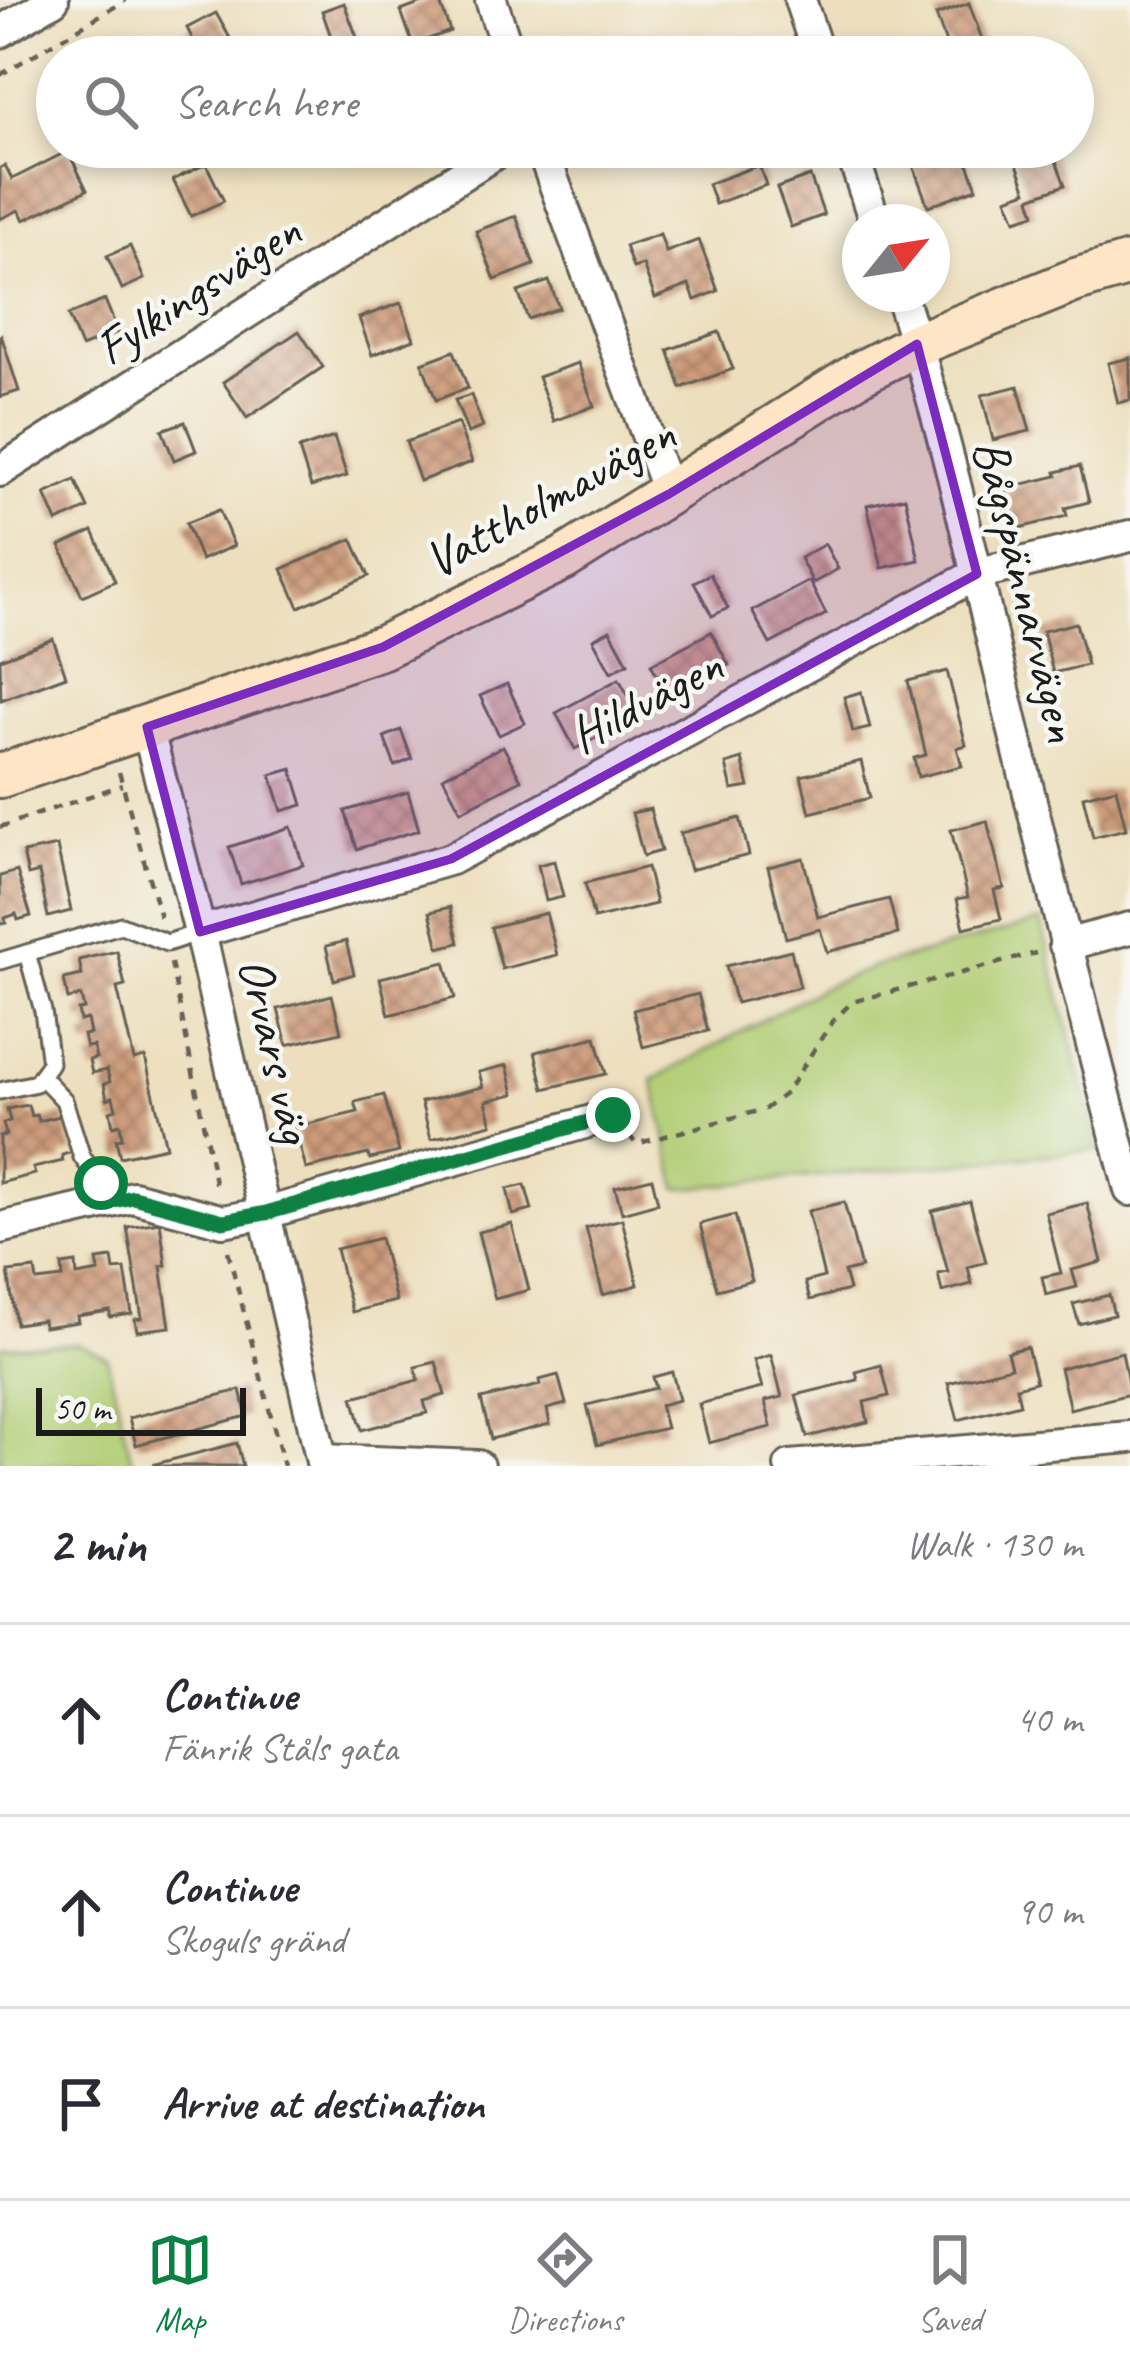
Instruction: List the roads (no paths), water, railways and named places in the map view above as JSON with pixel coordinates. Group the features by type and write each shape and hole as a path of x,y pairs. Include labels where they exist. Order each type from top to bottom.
{"main road":[{"name":"Vattholmavägen","path":"0,776 383,647 563,560 842,384 917,344 1038,294 1130,264"}],"street":[{"path":"0,32 53,0"},
{"path":"491,0 503,36"},
{"path":"800,0 812,36"},
{"name":"Fylkingsvägen","path":"0,471 472,168"},
{"path":"549,168 669,494"},
{"path":"857,168 869,204"},
{"name":"Bågspännarvägen","path":"906,312 1130,1190"},
{"name":"Hildvägen","path":"200,932 451,859 976,574 1130,536"},
{"name":"Orvars väg","path":"129,734 200,932 323,1463"},
{"path":"1065,945 1130,928"},
{"path":"0,1228 133,1197 223,1221 613,1115"},
{"path":"790,1466 1130,1437"},
{"path":"323,1463 478,1466"}],"lane":[{"path":"0,961 121,926 167,943 200,932"},
{"path":"0,1090 36,1083 50,1063 43,1011 27,952"},
{"path":"41,1076 64,1100 82,1157 110,1202"}]}
